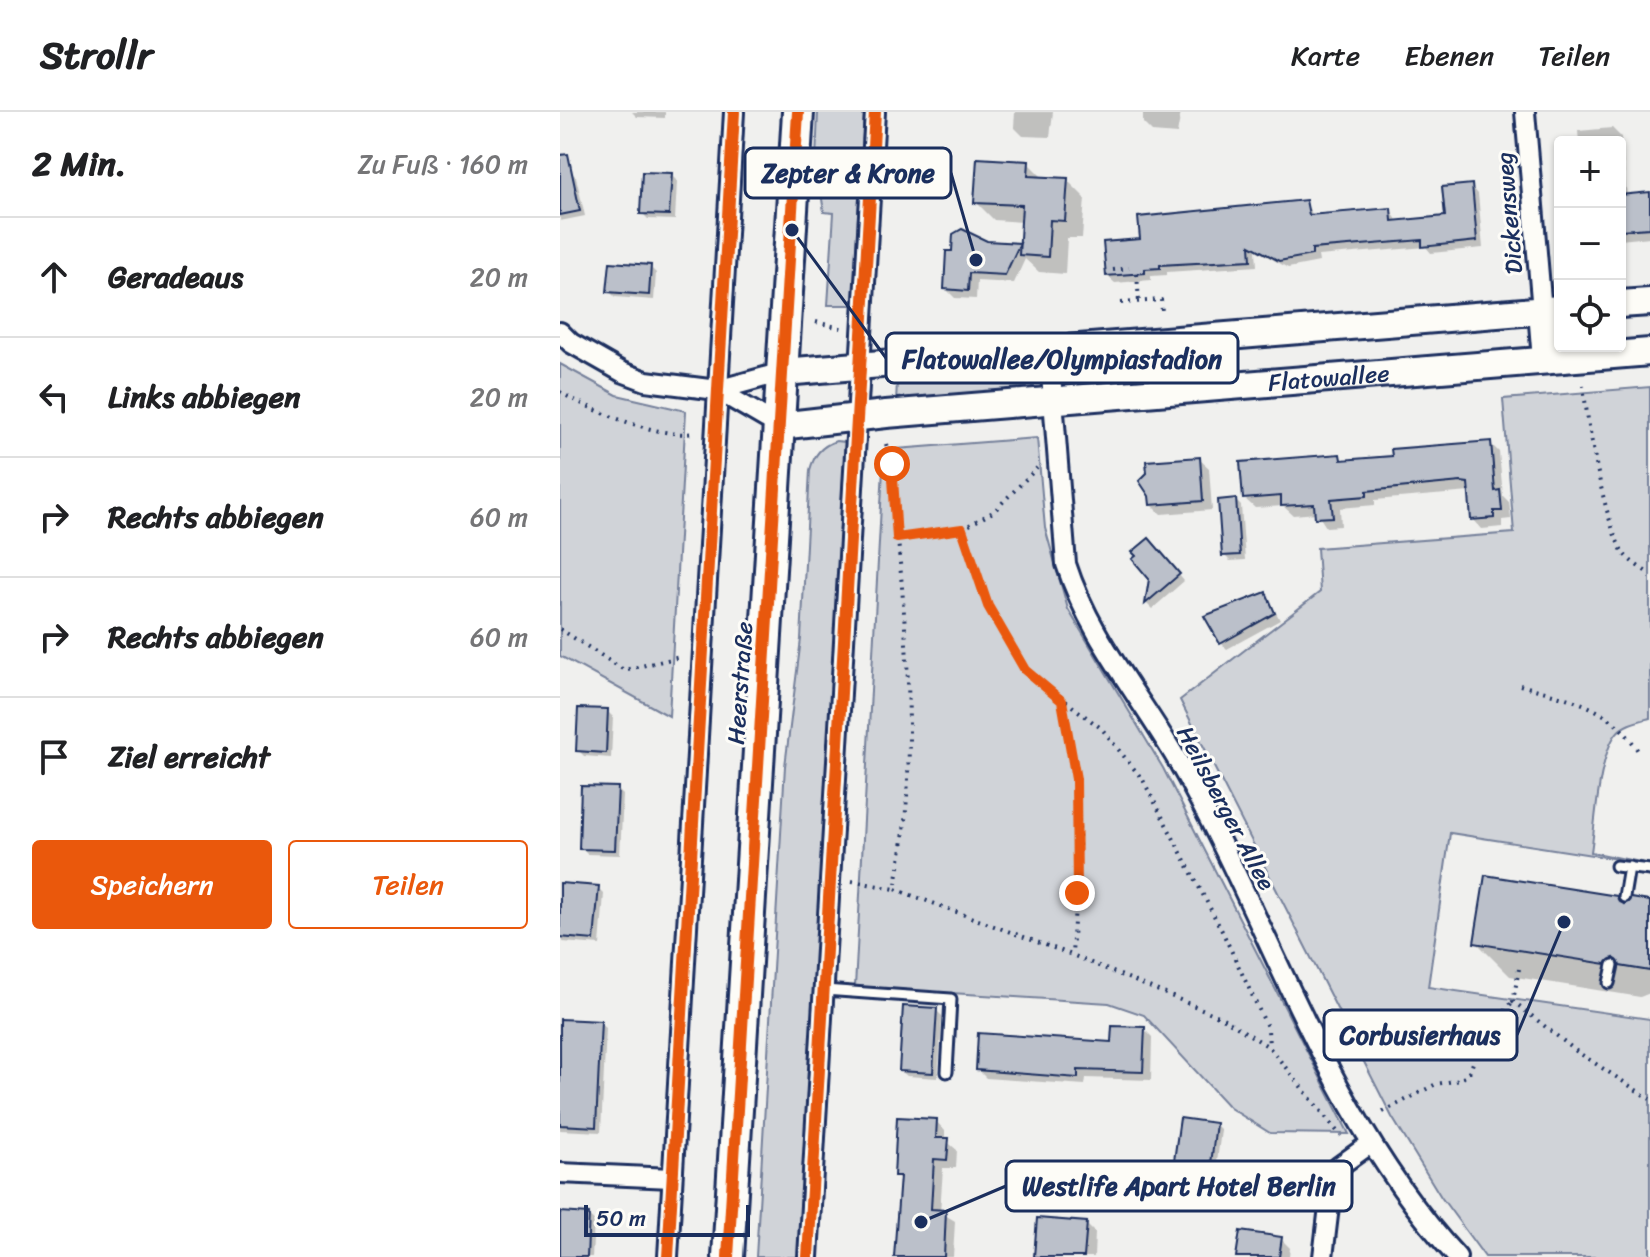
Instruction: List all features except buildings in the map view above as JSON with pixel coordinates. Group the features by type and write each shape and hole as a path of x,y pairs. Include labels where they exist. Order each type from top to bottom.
{"main road":[{"name":"Heerstraße","path":"728,1257 798,112"},
{"path":"1626,304 1650,302"},
{"name":"Flatowallee","path":"783,372 1551,310"},
{"path":"1546,360 1551,310"},
{"name":"Flatowallee","path":"779,426 857,416 1650,352"}],"street":[{"name":"Heerstraße","path":"668,1257 734,112"},
{"path":"808,1257 875,112"},
{"name":"Dickensweg","path":"1525,112 1551,310"},
{"path":"560,332 592,356 646,381 717,390 783,372"},
{"name":"Heilsberger Allee","path":"1049,349 1066,564 1076,596 1090,625 1177,759 1370,1144 1457,1257"},
{"path":"717,390 779,426"},
{"path":"1323,1257 1332,1181 1338,1167 1370,1144"},
{"path":"560,1173 672,1178"}],"lane":[{"path":"1616,866 1650,870"},
{"path":"1624,897 1629,867"},
{"path":"1609,983 1613,965"},
{"path":"824,990 951,999 947,1072"}],"path":[{"path":"1113,270 1129,268"},
{"path":"1137,274 1139,302"},
{"path":"1121,303 1161,300 1162,312"},
{"path":"816,322 851,330"},
{"path":"1583,385 1592,448 1613,530 1625,555 1650,574"},
{"path":"560,392 588,409 668,432 693,434"},
{"path":"886,444 892,464 911,761 906,836 895,889"},
{"path":"897,538 962,529 993,512 1037,469 1036,456"},
{"path":"962,529 988,606 1025,670 1102,729 1143,780 1236,959 1268,1029 1269,1047"},
{"path":"560,629 624,670 680,657"},
{"path":"1520,685 1567,698 1602,713 1624,727 1638,751"},
{"path":"1062,701 1076,779 1079,838 1072,955"},
{"path":"852,881 895,889 1072,955 1221,1017 1269,1047 1341,1136"},
{"path":"1383,1112 1436,1084 1461,1080 1470,1071 1480,1044 1513,1001 1519,969"},
{"path":"1513,1001 1576,1051 1650,1099"}],"shaded area":[{"path":"818,112 864,112 853,305 828,305 834,213 824,212 816,160"},
{"path":"560,364 617,395 686,411 669,716 560,656"},
{"path":"1028,366 1033,369 1032,391 896,403 897,381"},
{"path":"1650,387 1650,718 1623,728 1610,745 1601,774 1591,852 1650,864 1450,833 1428,987 1650,1019 1650,1257 1485,1257 1441,1197 1392,1117 1180,700 1320,592 1317,548 1514,533 1503,399"},
{"path":"1037,438 1045,528 1068,609 1163,768 1349,1134 1270,1133 1230,1108 1144,1015 1109,1003 855,987 884,450"},
{"path":"836,441 845,442 799,1257 756,1257 785,766 801,639 810,470 819,452"}],"cycle path":[{"path":"668,1257 734,112"},
{"path":"728,1257 798,112"},
{"path":"808,1257 875,112"}],"place":[{"name":"Flatowallee/Olympiastadion","path":"792,230"},
{"name":"Zepter & Krone","path":"976,260"},
{"name":"Corbusierhaus","path":"1564,922"},
{"name":"Westlife Apart Hotel Berlin","path":"921,1222"}],"route":[{"path":"892,464 897,538 962,529 988,606 1025,670 1062,701 1076,779 1079,838 1077,893"}]}
